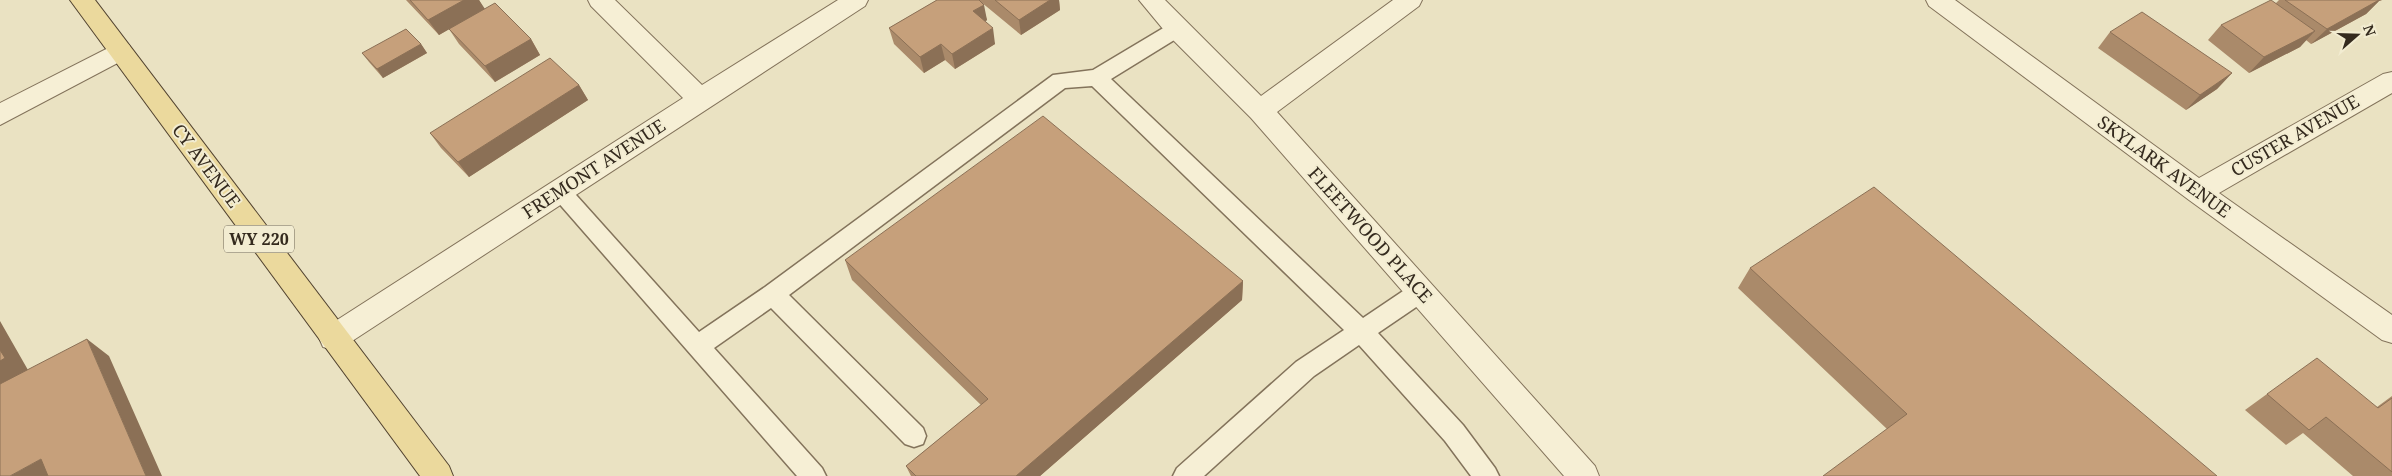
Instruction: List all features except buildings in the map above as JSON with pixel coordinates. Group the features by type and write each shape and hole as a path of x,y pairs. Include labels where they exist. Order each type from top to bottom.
{"main road":[{"name":"CY AVENUE","path":"82,0 438,476"}],"street":[{"path":"600,0 700,99"},
{"name":"FREMONT AVENUE","path":"333,338 560,192 700,99 856,0"},
{"name":"FLEETWOOD PLACE","path":"1151,0 1260,111 1584,476"},
{"path":"1260,111 1410,0"},
{"name":"SKYLARK AVENUE","path":"1938,0 2198,192 2392,331"},
{"path":"0,115 120,51"},
{"name":"CUSTER AVENUE","path":"2198,192 2392,81"}],"lane":[{"path":"697,346 772,294 1060,80 1097,78 1178,29"},
{"path":"1097,78 1362,332 1454,433 1486,476"},
{"path":"560,192 814,476"},
{"path":"1186,476 1305,369 1420,292"},
{"path":"772,294 914,436"}]}
